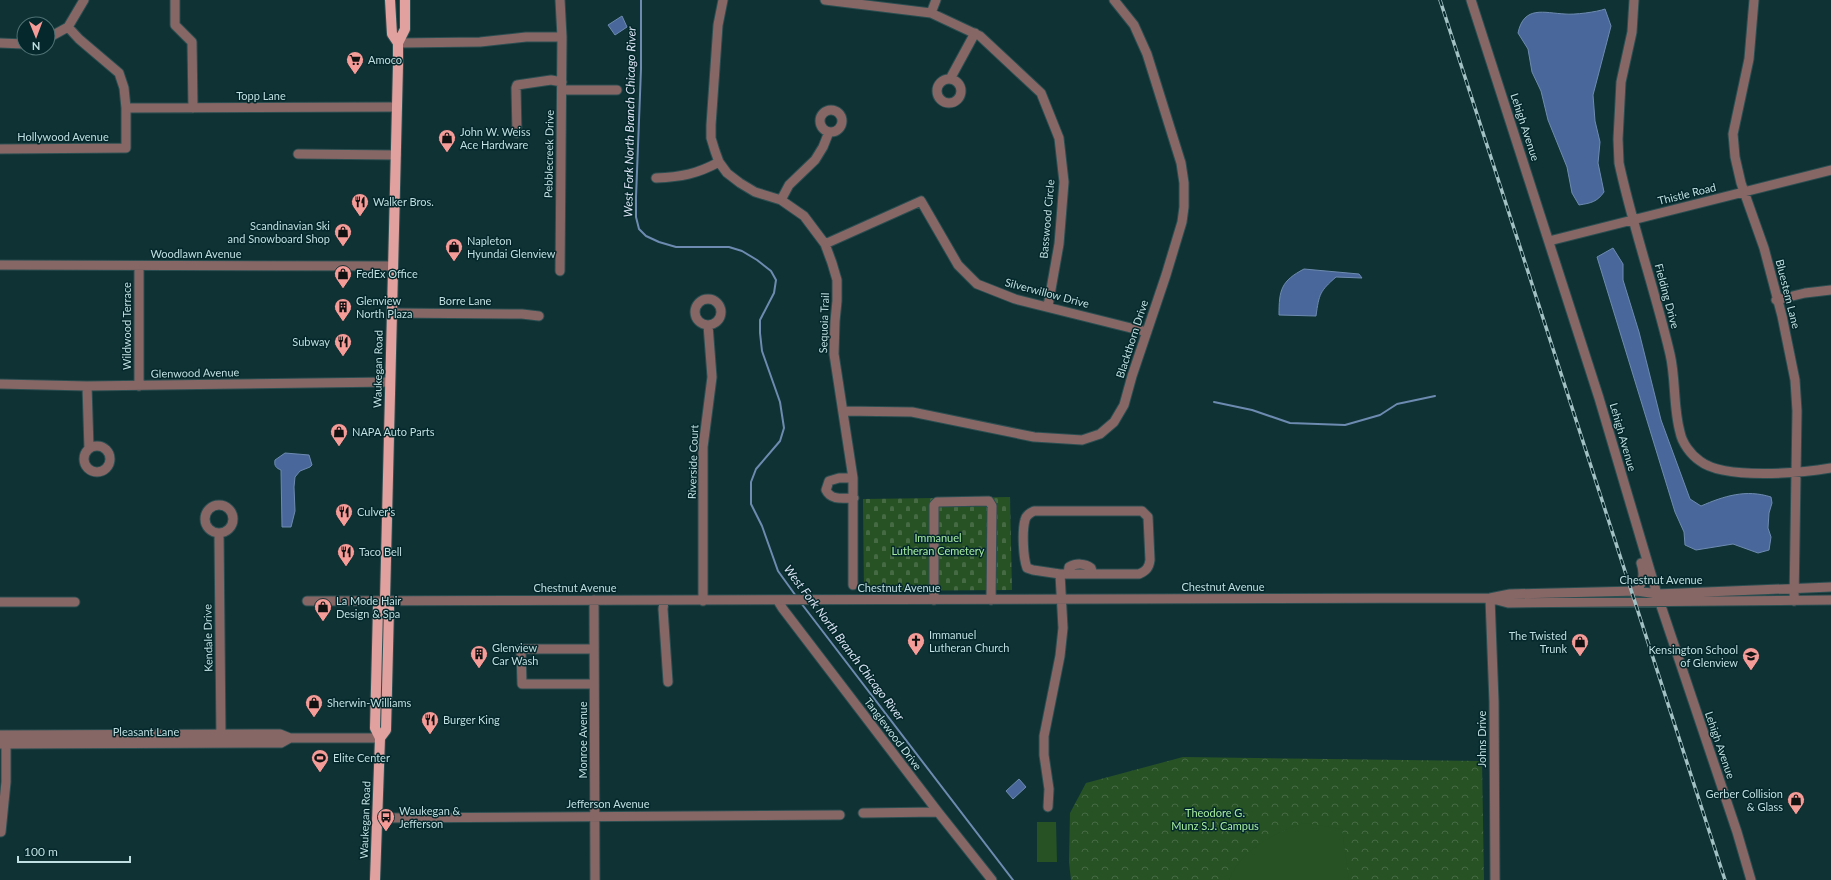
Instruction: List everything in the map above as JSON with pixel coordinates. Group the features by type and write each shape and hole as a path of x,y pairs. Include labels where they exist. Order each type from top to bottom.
{"main road":[{"name":"Waukegan Road","path":"390,0 392,34 398,43"},
{"name":"Waukegan Road","path":"375,880 380,738 375,728 377,628 378,608 385,600 398,43 405,29 405,0"}],"street":[{"path":"56,34 68,27 84,0"},
{"path":"175,0 175,25 192,42 193,108"},
{"name":"Pebblecreek Drive","path":"560,0 562,37 560,271"},
{"name":"Sequoia Trail","path":"723,0 718,25 711,126 711,138 719,162 727,173 740,183 755,192 781,200 804,216 825,244 837,280 834,354 853,478 853,585"},
{"name":"Basswood Circle","path":"825,0 931,13 975,33 1042,93 1059,138 1064,182 1059,244 1048,306"},
{"path":"931,13 936,0"},
{"name":"Blackthorn Drive","path":"842,411 912,412 1034,437 1082,440 1100,434 1114,422 1124,406 1182,222 1184,183 1179,156 1146,54 1134,25 1114,0"},
{"name":"Lehigh Avenue","path":"1472,0 1610,436 1658,598 1751,880"},
{"name":"Fielding Drive","path":"1634,0 1632,32 1621,82 1618,139 1619,163 1670,355 1680,433 1687,448 1700,462 1717,470 1738,472 1796,473 1831,468"},
{"name":"Bluestem Lane","path":"1754,0 1750,59 1733,134 1735,157 1743,192 1764,248 1776,300 1782,316 1795,380 1797,411 1794,601"},
{"path":"68,27 79,39 119,73 124,88 126,108"},
{"path":"950,79 975,33"},
{"path":"398,43 480,42 526,37 562,37"},
{"path":"0,43 16,44"},
{"path":"517,133 517,84 551,80 562,86 617,90"},
{"name":"Topp Lane","path":"126,108 397,108"},
{"name":"Hollywood Avenue","path":"0,149 126,148 126,108"},
{"path":"781,200 789,185 815,160 823,147 829,132"},
{"path":"298,154 396,155"},
{"path":"656,178 682,177 701,172 719,162"},
{"name":"Thistle Road","path":"1549,241 1831,170"},
{"name":"Silverwillow Drive","path":"825,244 921,201 958,265 977,284 1015,299 1048,306 1147,332"},
{"name":"Woodlawn Avenue","path":"0,265 393,266"},
{"name":"Wildwood Terrace","path":"139,266 139,386"},
{"path":"1776,300 1805,293 1831,290"},
{"name":"Borre Lane","path":"392,313 522,314 539,316"},
{"name":"Riverside Court","path":"703,600 703,446 712,377 708,325"},
{"name":"Glenwood Avenue","path":"0,384 139,386 390,382"},
{"path":"87,386 89,449"},
{"path":"1610,436 1609,455 1644,572 1642,583 1637,592"},
{"path":"853,478 839,478 829,481 826,490 830,496 835,498 854,498"},
{"path":"934,600 934,505 937,502 989,501 992,506 991,600"},
{"path":"1110,510 1145,512 1149,520 1150,560 1149,566 1145,571 1139,574 1064,574 1027,568 1024,562 1025,520 1029,514 1034,511 1110,510"},
{"name":"Kendale Drive","path":"219,533 221,739"},
{"path":"1048,807 1049,789 1044,755 1044,736 1060,656 1063,628 1062,600 1064,574"},
{"name":"Chestnut Avenue","path":"1490,598 1508,603 1658,598 1831,587"},
{"name":"Chestnut Avenue","path":"307,601 788,601 1490,598 1510,594 1637,592 1658,598 1794,601 1831,600"},
{"name":"Johns Drive","path":"1490,598 1494,702 1495,880"},
{"name":"Monroe Avenue","path":"594,600 595,880"},
{"path":"664,601 663,609 668,682"},
{"name":"Tanglewood Drive","path":"778,601 938,812 992,880"},
{"path":"0,602 74,602"},
{"path":"594,649 521,648 522,684 594,684"},
{"name":"Pleasant Lane","path":"3,740 221,739 281,743 290,738 380,738"},
{"path":"1,832 6,782 3,740"},
{"path":"863,813 938,812"},
{"name":"Jefferson Avenue","path":"377,818 840,815"}],"green space":[{"name":"Immanuel Lutheran Cemetery","path":"1010,497 1012,590 864,591 863,499"},
{"name":"Theodore G. Munz S.J. Campus","path":"1183,757 1482,761 1484,880 1071,880 1069,862 1070,813 1086,783"},
{"path":"1037,822 1056,822 1057,862 1037,862"},
{"path":"1304,823 1342,829 1349,880 1229,880 1242,859 1250,851 1270,837"}],"water":[{"path":"1605,9 1611,26 1593,95 1595,121 1600,142 1598,163 1604,192 1593,202 1579,205 1572,193 1567,167 1548,120 1541,91 1532,72 1528,49 1518,33 1521,24 1530,14 1542,12 1574,14"},
{"path":"622,16 627,27 615,35 608,25"},
{"path":"1613,248 1623,264 1623,280 1639,332 1661,420 1690,499 1701,506 1718,499 1735,495 1753,494 1771,497 1772,503 1769,513 1768,528 1771,537 1769,550 1758,553 1733,544 1696,550 1685,545 1684,532 1675,512 1597,257"},
{"path":"1304,269 1359,274 1362,278 1336,277 1323,290 1319,298 1316,316 1279,315 1280,299 1283,287 1290,278"},
{"path":"285,453 309,455 312,465 300,471 295,477 295,511 291,527 282,527 281,470 275,465 275,460"},
{"path":"1019,779 1026,787 1013,799 1006,791"}],"waterway":[{"name":"West Fork North Branch Chicago River","path":"641,0 641,69 636,197 636,217 639,229 646,236 676,247 729,247 742,251 771,271 776,280 774,293 760,320 760,333 762,351 780,402 784,428 780,441 756,469 751,482 751,504 762,526 778,571 796,596"},
{"path":"1214,402 1252,410 1290,423 1345,425 1380,415 1397,404 1435,396"},
{"name":"West Fork North Branch Chicago River","path":"801,603 1013,880"}],"railway":[{"path":"1440,0 1725,880"}],"place":[{"name":"Amoco","path":"355,75"},
{"name":"John W. Weiss Ace Hardware","path":"447,153"},
{"name":"Walker Bros.","path":"360,217"},
{"name":"Scandinavian Ski and Snowboard Shop","path":"343,247"},
{"name":"Napleton Hyundai Glenview","path":"454,262"},
{"name":"FedEx Office","path":"343,289"},
{"name":"Glenview North Plaza","path":"343,322"},
{"name":"Subway","path":"343,357"},
{"name":"NAPA Auto Parts","path":"339,447"},
{"name":"Culver's","path":"344,527"},
{"name":"Taco Bell","path":"346,567"},
{"name":"La Mode Hair Design & Spa","path":"323,622"},
{"name":"Immanuel Lutheran Church","path":"916,656"},
{"name":"The Twisted Trunk","path":"1580,657"},
{"name":"Glenview Car Wash","path":"479,669"},
{"name":"Kensington School of Glenview","path":"1751,671"},
{"name":"Sherwin-Williams","path":"314,718"},
{"name":"Burger King","path":"430,735"},
{"name":"Elite Center","path":"320,773"},
{"name":"Gerber Collision & Glass","path":"1796,815"},
{"name":"Waukegan & Jefferson","path":"386,832"}]}
